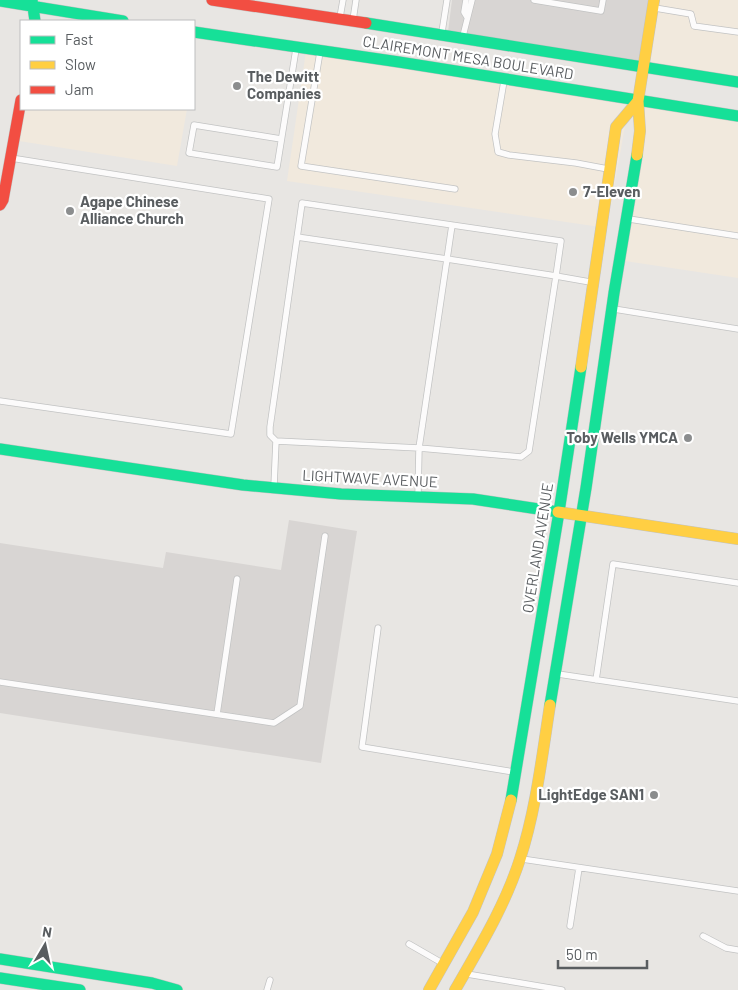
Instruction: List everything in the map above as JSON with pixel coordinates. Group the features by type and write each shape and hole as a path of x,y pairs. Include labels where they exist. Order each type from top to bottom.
{"street":[{"name":"CLAIREMONT MESA BOULEVARD","path":"212,0 275,5 340,19 738,82"},
{"path":"0,1 32,3 118,20"},
{"path":"32,3 35,20"},
{"path":"456,990 495,920 520,859 536,792 627,218 640,131 638,100 654,4"},
{"name":"CLAIREMONT MESA BOULEVARD","path":"195,32 321,50 738,116"},
{"name":"OVERLAND AVENUE","path":"429,990 473,912 497,854 516,772 559,512 616,127 638,100"},
{"path":"0,205 3,200 3,180 11,158 20,106"},
{"name":"LIGHTWAVE AVENUE","path":"0,449 233,484 341,494 473,499 738,539"},
{"path":"0,958 152,982 177,990"},
{"path":"0,978 80,990"}],"lane":[{"path":"340,19 343,0"},
{"path":"353,21 356,0"},
{"path":"441,34 446,0"},
{"path":"466,0 464,12 467,17"},
{"path":"463,38 472,0"},
{"path":"534,0 601,11 603,0"},
{"path":"654,4 691,14 694,26 738,32"},
{"path":"282,139 194,125 189,153 277,167 282,139 297,47"},
{"path":"321,50 301,166 455,189"},
{"path":"504,79 495,134 498,152 610,169"},
{"path":"0,401 231,434 269,198 11,158"},
{"path":"274,488 276,442 270,435 270,427 302,203 560,241 529,451 521,456 419,448 276,442"},
{"path":"627,218 738,236"},
{"path":"418,496 419,448 452,225"},
{"path":"297,237 592,282"},
{"path":"612,308 738,329"},
{"path":"0,682 274,723 300,706 325,536"},
{"path":"596,680 613,564 738,583"},
{"path":"217,714 237,578"},
{"path":"378,628 362,747 516,772"},
{"path":"556,674 738,702"},
{"path":"520,859 738,891"},
{"path":"570,926 579,868"},
{"path":"703,936 726,948 738,950"},
{"path":"409,944 444,964"},
{"path":"465,973 538,988 562,990"},
{"path":"267,990 270,980"}],"shaded area":[{"path":"452,0 649,0 640,63 448,32"},
{"path":"648,0 738,0 738,79 640,63"},
{"path":"306,51 629,103 607,228 287,181"},
{"path":"645,105 738,119 738,278 625,261"},
{"path":"25,110 187,110 177,166 19,141"},
{"path":"289,520 357,531 321,763 0,713 0,543 163,568 166,552 281,570"}],"traffic: fast":[{"path":"32,0 35,20"},
{"path":"0,1 117,20"},
{"path":"366,23 738,82"},
{"path":"195,32 399,62 738,116"},
{"path":"550,705 586,488 614,293 637,155"},
{"path":"511,800 581,367"},
{"path":"0,449 243,485 341,494 473,499 558,512"},
{"path":"0,959 152,983 177,990"},
{"path":"0,978 80,990"}],"traffic: slow":[{"path":"637,155 640,131 638,101 654,0"},
{"path":"581,367 616,127 638,101"},
{"path":"558,512 738,539"},
{"path":"455,990 499,910 520,859 534,802 550,705"},
{"path":"429,990 473,912 497,854 511,800"}],"traffic: jam":[{"path":"212,0 366,23"},
{"path":"0,205 3,200 20,106"}],"place":[{"name":"The Dewitt Companies","path":"237,86"},
{"name":"7-Eleven","path":"573,192"},
{"name":"Agape Chinese Alliance Church","path":"70,211"},
{"name":"Toby Wells YMCA","path":"688,438"},
{"name":"LightEdge SAN1","path":"654,795"}]}
